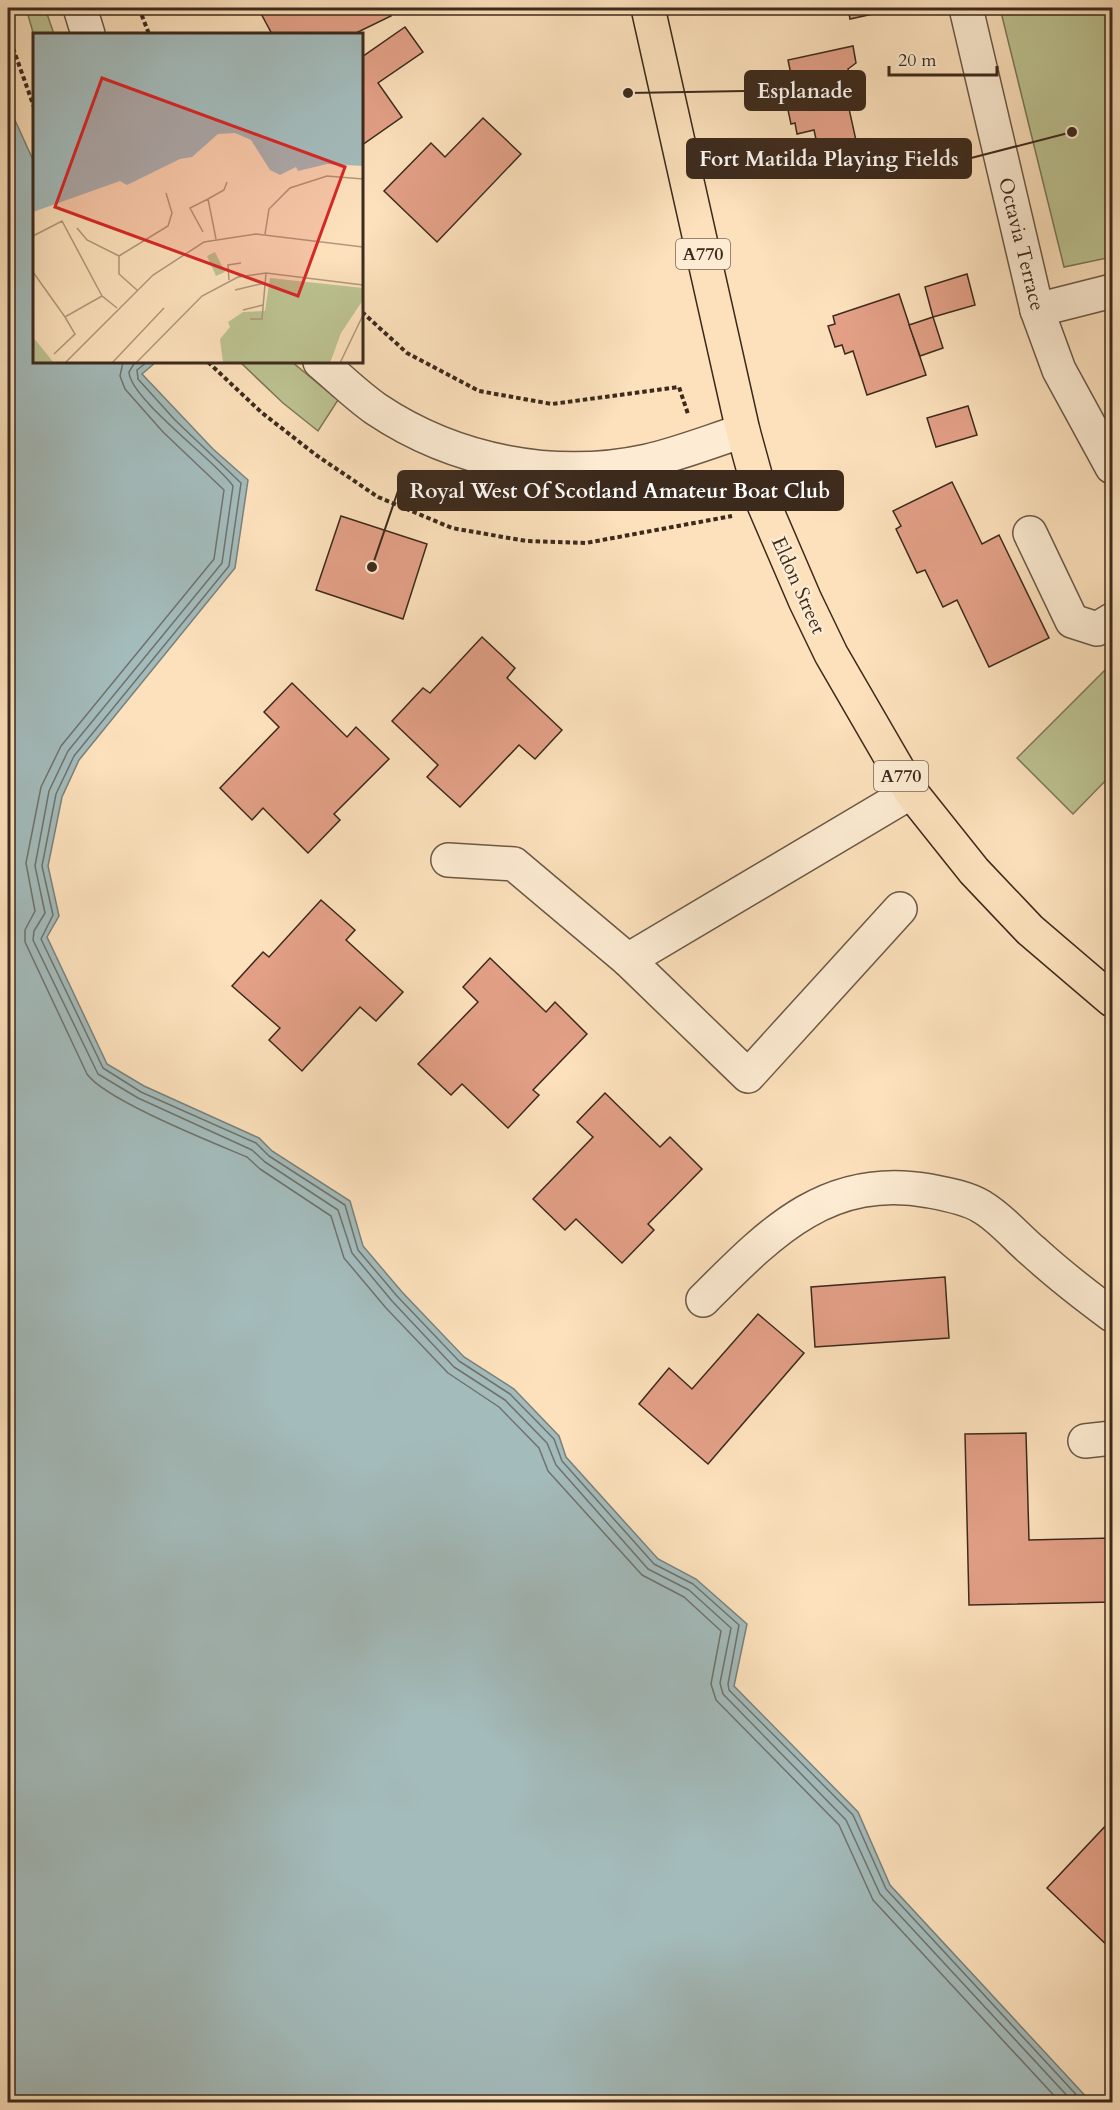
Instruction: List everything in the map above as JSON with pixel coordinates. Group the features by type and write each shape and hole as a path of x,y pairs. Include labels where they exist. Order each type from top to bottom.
{"main road":[{"name":"Eldon Street","path":"648,8 743,431 762,500 805,600 831,654 911,792 974,871 1030,930 1113,1000"}],"street":[{"path":"80,8 88,33"},
{"name":"Octavia Terrace","path":"966,8 1037,310 1059,370 1113,466"},
{"path":"1037,310 1112,291"},
{"path":"321,363 376,408 427,437 484,457 533,468 590,469 648,461 743,431"},
{"path":"1030,533 1072,621 1084,627 1096,629 1113,620"},
{"path":"628,960 911,792"},
{"path":"448,860 514,864 628,960 748,1076 900,909"},
{"path":"703,1300 766,1237 801,1214 839,1196 876,1188 906,1187 948,1195 982,1206 1060,1276 1113,1315"}],"path":[{"path":"139,8 149,33"},
{"path":"8,34 33,104"},
{"path":"209,363 261,412 316,455 378,497 452,528 526,541 586,543 730,518 699,445 679,387 552,404 479,391 407,353 363,313"}],"green space":[{"path":"26,8 45,8 54,33 33,33"},
{"path":"1000,8 1112,8 1112,257 1064,267"},
{"path":"241,363 293,363 338,400 318,431 283,403"},
{"path":"1112,663 1112,774 1073,814 1017,758"}],"water":[{"path":"8,105 33,160 33,363 155,363 142,374 213,449 248,480 235,568 79,760 62,797 48,866 59,916 47,937 107,1064 144,1086 259,1138 272,1151 350,1201 363,1246 402,1292 464,1357 514,1389 559,1436 566,1457 658,1559 696,1579 747,1624 734,1686 858,1812 890,1885 1091,2102 8,2102"}],"building":[{"path":"258,8 386,8 391,16 356,33 271,33"},
{"path":"848,8 900,8 850,19"},
{"path":"405,27 423,52 378,83 402,117 363,144 363,56"},
{"path":"853,46 856,63 848,69 851,85 844,86 857,145 819,153 814,130 797,134 795,123 791,124 784,91 794,89 788,60"},
{"path":"483,118 521,154 437,242 384,191 431,143 445,157"},
{"path":"967,274 975,305 933,317 925,287"},
{"path":"899,294 926,375 867,395 853,351 845,354 842,345 835,347 828,326 835,324 833,316"},
{"path":"933,317 943,348 920,356 909,325"},
{"path":"968,406 977,435 936,447 927,418"},
{"path":"952,482 982,544 999,535 1049,638 989,667 957,600 943,607 925,570 917,573 896,529 901,526 893,511"},
{"path":"341,516 427,544 403,619 316,590"},
{"path":"482,637 515,668 507,678 562,730 535,759 519,745 460,807 427,777 438,765 392,721 423,688 430,693"},
{"path":"292,683 347,737 356,727 389,759 334,814 340,820 308,853 263,808 252,820 220,788 279,727 264,712"},
{"path":"321,900 355,930 346,940 403,992 376,1021 360,1007 302,1071 269,1040 280,1028 232,986 263,952 269,957"},
{"path":"490,958 546,1012 555,1002 587,1034 533,1090 539,1095 508,1128 462,1084 451,1095 418,1064 478,1002 463,987"},
{"path":"605,1093 660,1147 670,1137 702,1169 648,1224 654,1230 622,1263 576,1219 565,1230 533,1199 593,1137 577,1122"},
{"path":"945,1277 949,1338 815,1347 811,1287"},
{"path":"758,1314 804,1353 708,1464 639,1404 669,1368 692,1389"},
{"path":"1026,1433 1029,1540 1112,1538 1112,1602 969,1605 965,1434"},
{"path":"1112,1819 1112,1950 1047,1888"}],"place":[{"name":"Esplanade","path":"628,93"},
{"name":"Fort Matilda Playing Fields","path":"1072,132"},
{"name":"Royal West Of Scotland Amateur Boat Club","path":"372,567"}]}
